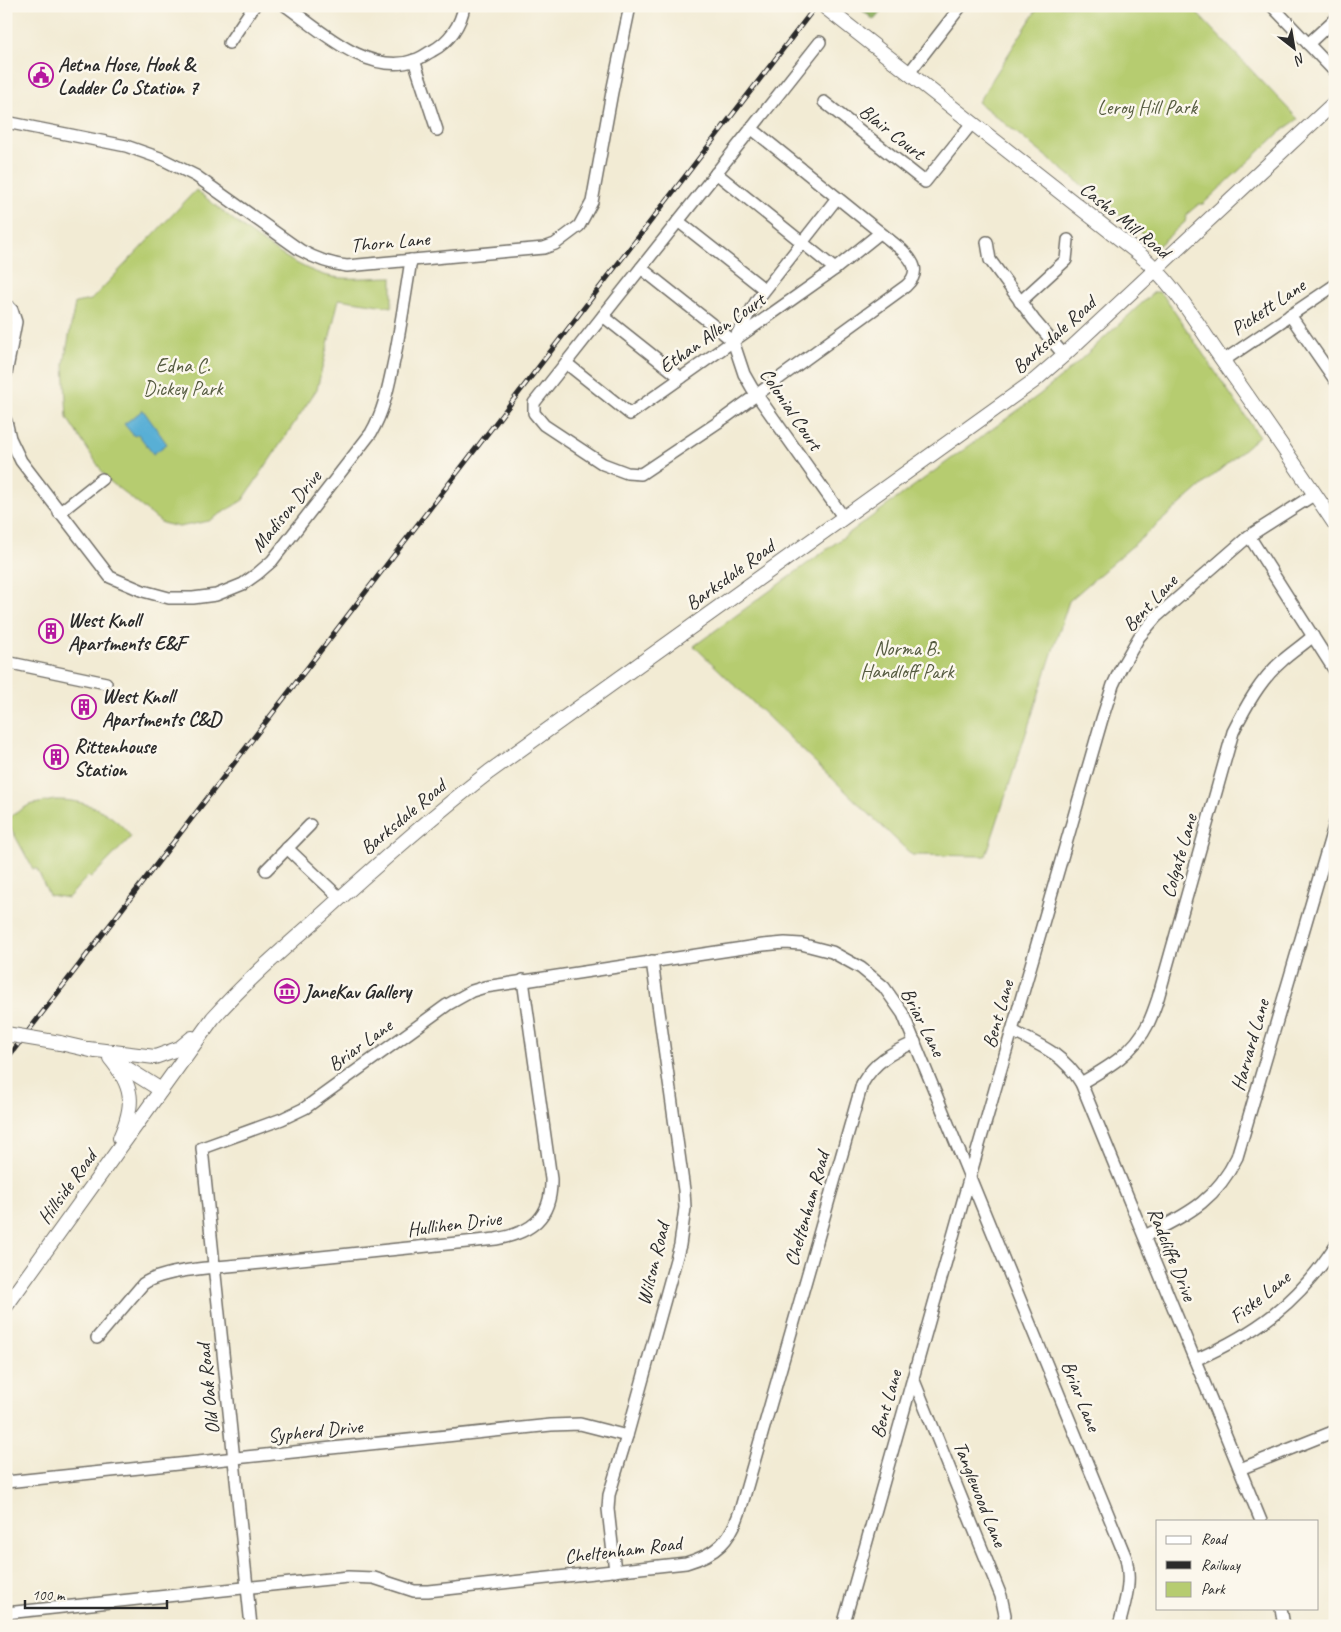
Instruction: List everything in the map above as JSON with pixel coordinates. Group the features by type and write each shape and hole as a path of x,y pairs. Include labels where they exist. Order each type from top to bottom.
{"street":[{"path":"229,43 254,6"},
{"path":"286,6 350,51 363,58 390,63 414,60 442,46 462,20 464,6"},
{"name":"Thorn Lane","path":"6,122 126,146 160,158 196,176 300,250 316,259 332,264 347,266 544,248 555,244 579,226 592,202 630,6"},
{"path":"909,74 961,6"},
{"path":"1272,6 1335,72"},
{"name":"Casho Mill Road","path":"826,8 1156,269 1172,288 1335,524"},
{"path":"1308,44 1335,19"},
{"path":"751,128 909,256 915,268 913,280 757,395 641,474 627,473 603,464 544,424 534,414 534,403 751,128 820,42"},
{"path":"414,60 437,130"},
{"name":"Blair Court","path":"824,102 925,182 972,123"},
{"name":"Barksdale Road","path":"161,1090 213,1018 250,980 408,837 489,772 1011,399 1064,355 1335,102"},
{"path":"716,173 836,269"},
{"path":"641,268 733,341 764,289 837,198"},
{"path":"678,221 764,289"},
{"name":"Ethan Allen Court","path":"566,363 630,414 836,269 880,233"},
{"path":"1020,302 1066,260 1068,240"},
{"path":"987,242 990,260 1020,302 1064,355"},
{"name":"Madison Drive","path":"6,421 10,438 21,461 59,513 110,577 143,592 168,598 193,598 230,590 243,584 272,561 371,433 380,418 386,400 395,356 411,260"},
{"name":"Pickett Lane","path":"1223,361 1335,285"},
{"path":"6,374 16,322 15,316 7,305"},
{"path":"1290,315 1335,380"},
{"path":"603,316 681,378"},
{"name":"Colonial Court","path":"733,341 744,374 757,395 844,518"},
{"path":"59,513 102,479"},
{"name":"Bent Lane","path":"843,1626 970,1176 1113,685 1121,668 1156,617 1249,536 1315,494"},
{"path":"1249,536 1335,670"},
{"name":"Colgate Lane","path":"1081,1083 1110,1066 1131,1050 1148,1025 1158,998 1233,732 1247,704 1260,685 1280,662 1313,636"},
{"path":"6,662 106,683"},
{"name":"Harvard Lane","path":"1145,1236 1190,1213 1204,1203 1224,1181 1237,1157 1335,822"},
{"path":"266,870 310,825"},
{"path":"287,848 340,898"},
{"name":"Briar Lane","path":"202,1148 282,1120 305,1108 447,1005 460,997 485,987 785,943 824,949 848,959 884,987 902,1014 915,1042 1126,1558 1130,1572 1129,1585 1119,1626"},
{"name":"Wilson Road","path":"615,1571 608,1509 610,1495 680,1246 685,1208 652,961"},
{"name":"Hullihen Drive","path":"98,1338 143,1284 151,1278 161,1275 496,1239 522,1233 541,1218 550,1199 551,1179 523,980"},
{"path":"6,1034 88,1049 155,1057 180,1048 213,1018"},
{"name":"Radcliffe Drive","path":"1012,1032 1056,1054 1074,1072 1081,1083 1261,1520"},
{"name":"Cheltenham Road","path":"6,1613 364,1577 374,1578 414,1591 428,1591 686,1563 716,1550 730,1536 740,1511 862,1084 869,1071 880,1061 915,1042"},
{"path":"88,1049 110,1058 161,1090"},
{"path":"110,1058 129,1086 131,1098 130,1111 110,1162"},
{"name":"Hillside Road","path":"6,1306 161,1090"},
{"name":"Old Oak Road","path":"202,1148 251,1626"},
{"name":"Fiske Lane","path":"1195,1360 1242,1337 1279,1311 1311,1279 1335,1246"},
{"name":"Tanglewood Lane","path":"913,1378 1002,1596 1005,1615 1003,1626"},
{"name":"Sypherd Drive","path":"6,1482 566,1424 593,1426 628,1436"},
{"path":"1240,1469 1335,1431"},
{"path":"1281,1610 1284,1626"}],"green space":[{"path":"857,6 886,6 874,20"},
{"name":"Leroy Hill Park","path":"1039,6 1190,6 1298,119 1279,133 1203,204 1199,204 1187,214 1185,222 1158,246 978,102"},
{"name":"Edna C. Dickey Park","path":"196,190 274,250 308,269 340,278 392,277 392,307 339,299 317,389 243,500 209,521 179,527 162,523 107,479 67,418 64,364 75,303 91,300"},
{"name":"Norma B. Handloff Park","path":"1154,292 1159,292 1165,298 1259,436 1069,601 986,856 912,855 694,646 1039,395 1066,373"},
{"path":"54,800 77,802 97,809 116,821 131,837 91,878 88,876 68,898 49,895 37,869 33,869 6,819 29,805"}],"water":[{"path":"143,410 167,444 153,454 138,434 134,436 124,424"}],"railway":[{"path":"6,1060 816,6"}],"place":[{"name":"Aetna Hose, Hook & Ladder Co Station 7","path":"41,75"},
{"name":"West Knoll Apartments E&F","path":"51,631"},
{"name":"West Knoll Apartments C&D","path":"84,707"},
{"name":"Rittenhouse Station","path":"56,757"},
{"name":"JaneKav Gallery","path":"287,991"}]}
